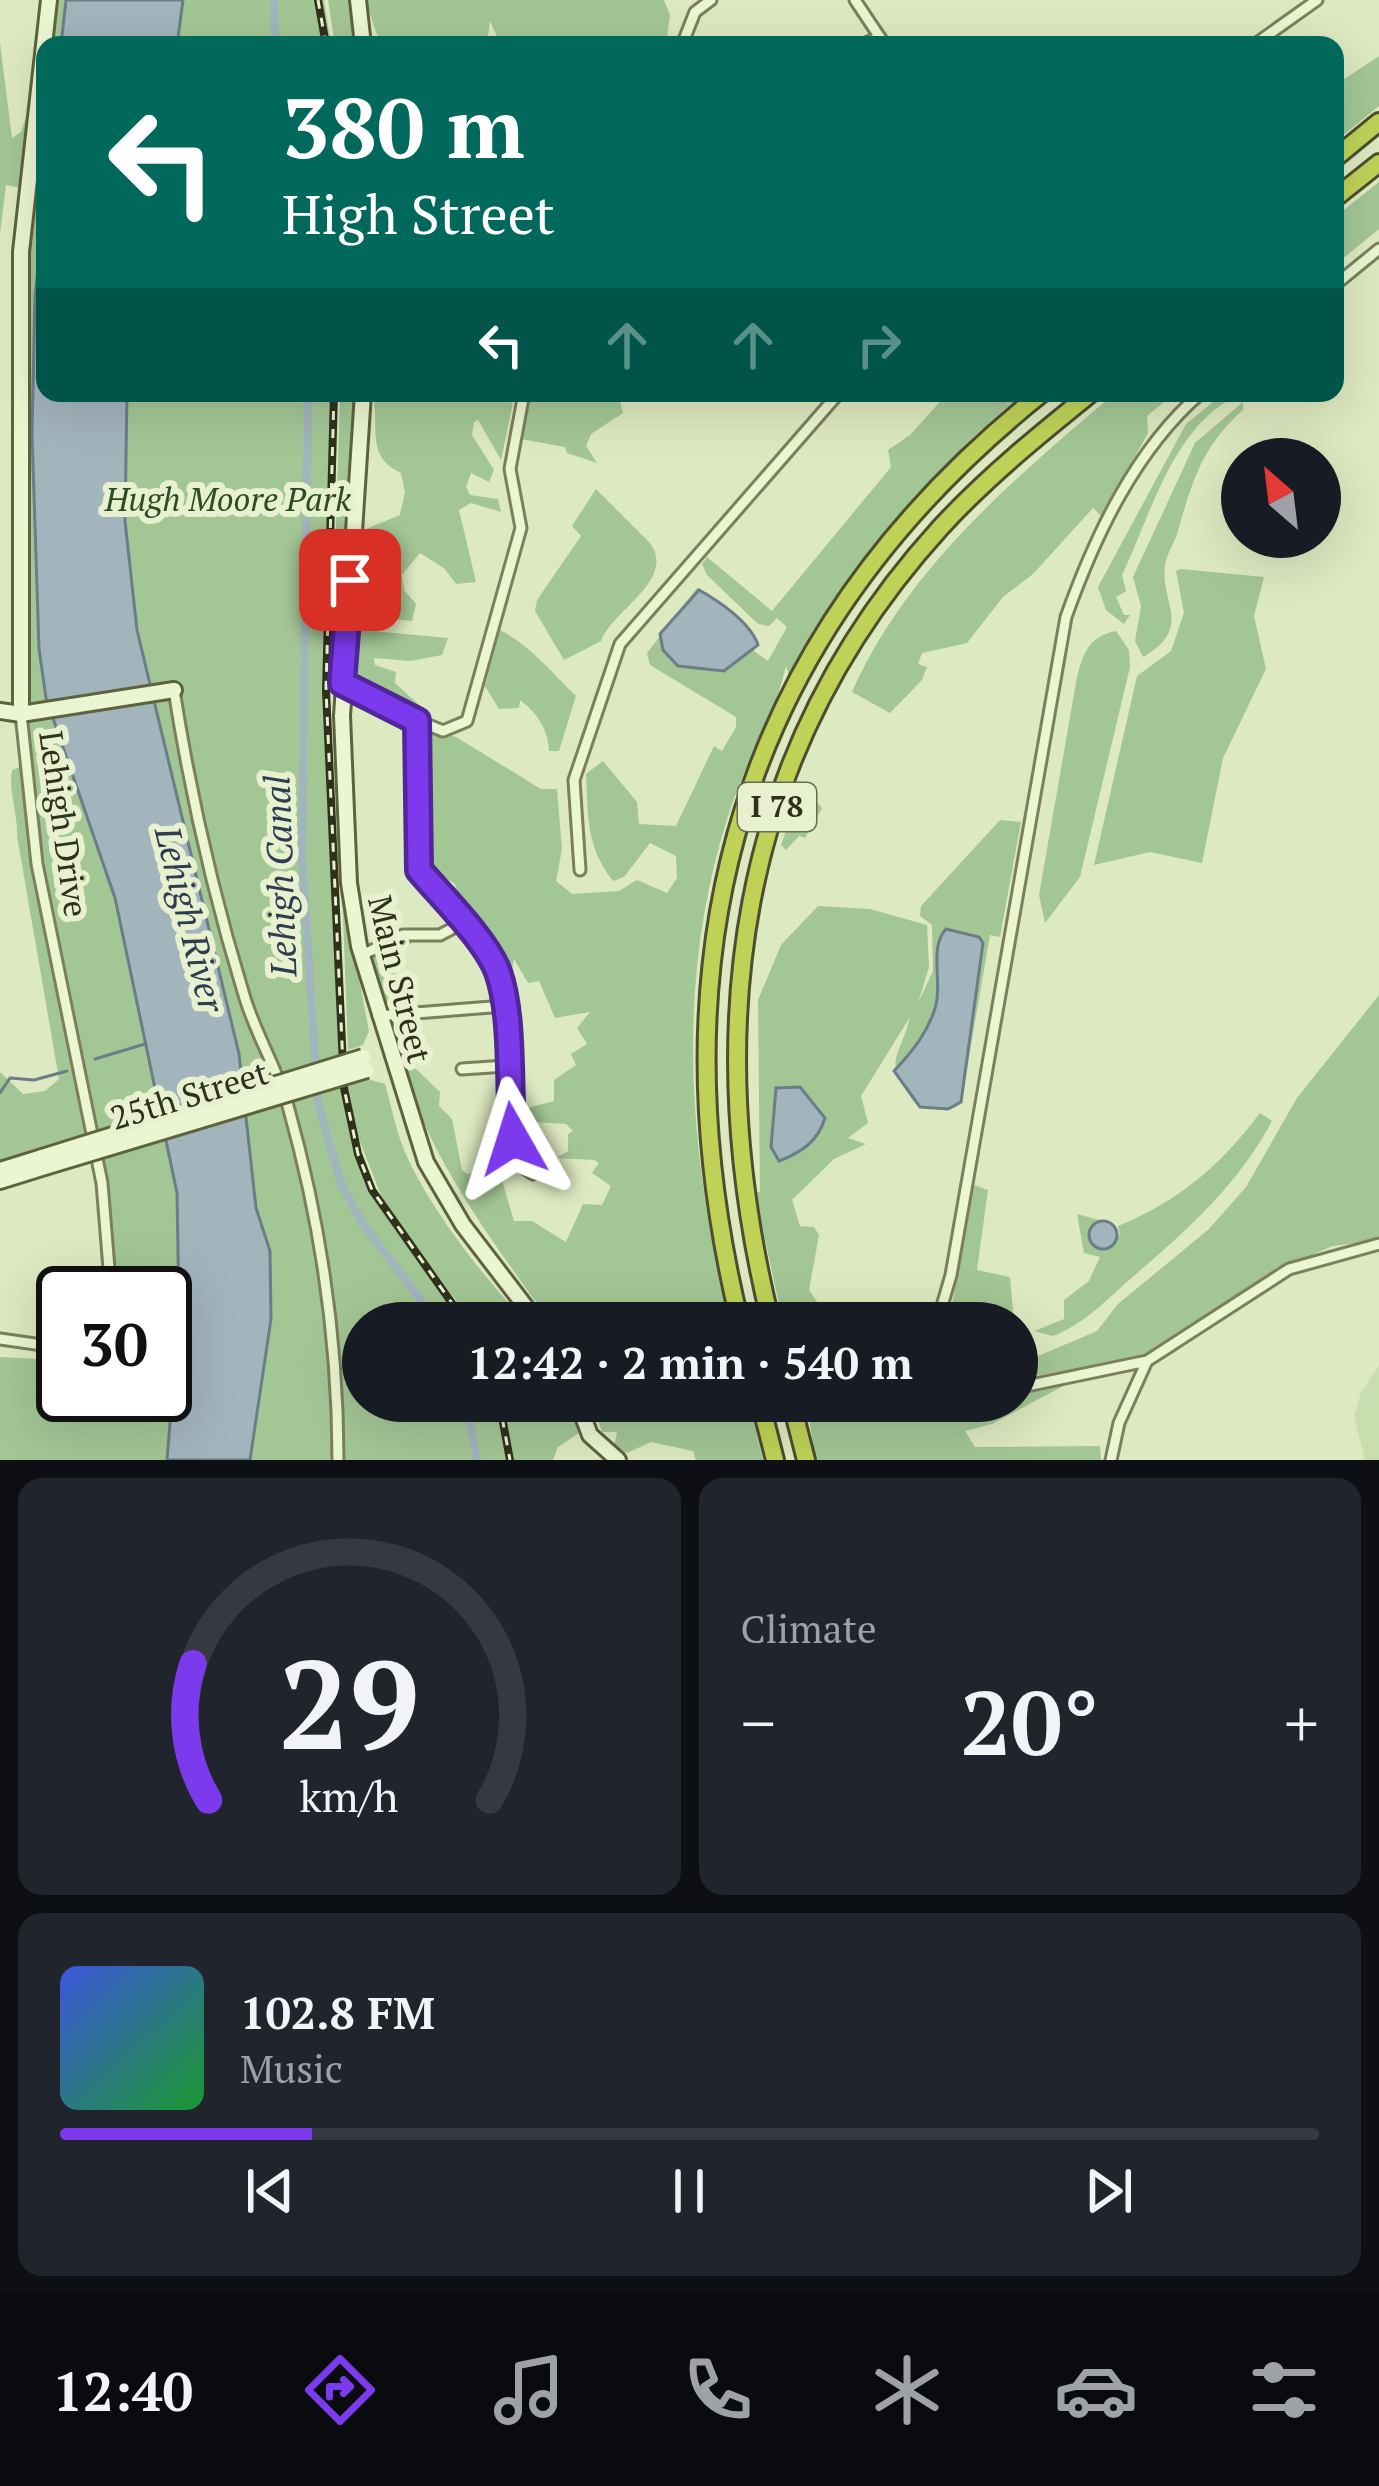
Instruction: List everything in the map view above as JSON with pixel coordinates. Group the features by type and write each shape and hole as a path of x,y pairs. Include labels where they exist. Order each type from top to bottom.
{"highway":[{"path":"1344,151 1379,122"},
{"path":"1344,191 1379,163"},
{"name":"I 78","path":"736,1302 710,1177 703,1055 715,931 743,813 791,693 866,572 943,482 1032,402"},
{"name":"I 78","path":"767,1302 740,1175 734,1035 752,899 783,789 844,661 914,560 980,488 1080,402"},
{"path":"765,1422 775,1460"},
{"path":"796,1422 806,1460"}],"street":[{"name":"Lehigh Drive","path":"45,36 49,0"},
{"path":"358,0 362,36"},
{"path":"686,36 695,12 710,0"},
{"path":"855,0 879,36"},
{"path":"1267,36 1317,0"},
{"name":"Lehigh Drive","path":"36,117 21,252 27,713 37,864 102,1183 108,1266"},
{"path":"1344,278 1379,249"},
{"name":"Main Street","path":"362,402 342,683 350,884 362,955 414,1135 438,1185 523,1302"},
{"path":"342,683 417,721 450,732 466,721 521,528 510,469 522,402"},
{"path":"580,871 574,780 620,644 831,402"},
{"path":"943,1302 1066,616 1097,541 1149,448 1192,402"},
{"path":"0,711 27,713 168,691 238,976 288,1105 315,1228 337,1376 338,1460"},
{"path":"417,721 419,870 448,898 461,924 497,971 516,1163"},
{"path":"362,955 403,935 440,935 461,924"},
{"path":"378,1016 504,1006"},
{"name":"25th Street","path":"0,1180 44,1162 391,1056"},
{"path":"462,1069 506,1066"},
{"name":"25th Street","path":"0,1170 44,1162"},
{"path":"493,1166 516,1163 533,1174"},
{"path":"1038,1384 1147,1361 1289,1269 1379,1244"},
{"path":"0,1339 36,1344"},
{"path":"1111,1460 1119,1424 1147,1361"},
{"path":"585,1422 590,1435 619,1460"}],"green space":[{"name":"Hugh Moore Park","path":"49,0 66,0 62,36 45,36"},
{"path":"183,0 324,0 330,36 178,36"},
{"path":"328,0 353,0 357,36 334,36"},
{"path":"365,0 664,0 670,15 667,36 497,36 490,21 488,36 377,35"},
{"path":"0,43 12,138 21,132 31,102 21,188 6,185 0,234"},
{"path":"1379,56 1379,106 1344,135 1344,79"},
{"name":"Hugh Moore Park","path":"36,117 32,433 39,649 46,698 115,898 177,1193 178,1266 109,1266 102,1183 38,869 34,875 85,1134 0,1160 0,1072 23,1094 45,1091 59,1079 17,836 11,778 12,770 24,765 21,252"},
{"path":"1379,182 1379,229 1344,258 1344,210"},
{"name":"Hugh Moore Park","path":"127,402 334,402 326,690 344,1088 358,1154 372,1190 451,1302 342,1302 342,1422 504,1422 511,1456 505,1422 575,1422 579,1433 558,1447 553,1460 250,1460 271,1319 270,1252 256,1208 239,1054 137,630 125,521"},
{"path":"340,402 356,402 345,590 334,589"},
{"path":"529,402 620,402 623,413 591,434 586,446 597,463 567,453 565,447 521,439"},
{"path":"940,402 1014,402 924,488 866,559 789,675 786,666 730,810 700,938 693,1066 704,1195 725,1302 536,1302 435,1146 402,1068 390,1024 413,1022 419,1037 408,1051 414,1067 440,1092 439,1106 452,1119 462,1170 467,1174 499,1170 514,1221 532,1221 566,1242 583,1204 602,1205 611,1186 592,1173 599,1163 594,1160 557,1158 568,1151 568,1134 573,1131 566,1124 536,1122 528,1108 554,1101 554,1080 576,1065 571,1054 587,1044 577,1028 590,1012 555,1018 539,981 528,983 514,959 509,983 505,982 495,958 462,915 455,884 429,867 422,842 423,730 456,737 541,789 557,789 562,849 556,881 572,894 619,891 637,880 667,893 677,878 676,856 650,843 624,877 613,881 604,868 590,831 586,774 603,761 637,802 639,824 676,826 714,746 722,751 736,727 736,717 650,665 647,653 697,588 755,635 754,651 768,661 787,627 777,618 769,626 758,624 707,575 702,564 707,557 772,611 891,467 888,450 910,435"},
{"path":"1105,402 1164,402 1147,416 1148,433 1102,517 1093,508 1033,574 1003,597 967,643 922,653 918,664 927,667 922,680 890,713 852,692 902,605 933,566 1039,459"},
{"path":"1213,402 1228,402 1201,422 1184,444 1156,497 1122,575 1126,591 1116,597 1124,615 1130,615 1124,624 1106,610 1098,587 1186,424"},
{"path":"1243,402 1243,410 1218,437 1194,480 1165,566 1171,625 1167,636 1143,657 1135,641 1141,606 1133,577 1195,443"},
{"path":"374,403 513,403 501,460 478,420 474,422 472,435 494,470 489,482 471,473 466,487 470,495 498,499 501,512 471,503 459,510 476,582 456,584 444,568 420,553 402,575 404,590 416,604 412,621 351,615 366,529 400,515 405,492 401,473 379,452"},
{"path":"596,489 650,543 655,570 601,641 564,660 535,611 537,600 581,536 572,526"},
{"path":"1176,571 1264,577 1254,616 1266,669 1223,758 1202,863 1150,852 1094,865 1137,676 1171,651 1184,613"},
{"path":"351,629 448,638 442,655 410,661 374,658 375,665 396,672 395,683 430,715 372,695 353,678"},
{"path":"500,630 531,651 576,696 559,751 549,751 544,729 526,705 520,700 519,708 499,709 485,686"},
{"path":"1116,631 1129,650 1130,667 1080,877 1045,923 1039,895 1077,677 1089,647"},
{"path":"802,784 822,808 805,838 799,836 786,850 781,845"},
{"path":"1000,820 1021,822 1000,937 990,935 961,1103 954,1108 916,1104 905,1089 896,1060 910,1017 861,1096 868,1123 848,1138 866,1144 834,1159 792,1200 800,1226 814,1227 819,1235 809,1290 817,1302 778,1302 755,1193 760,1192 758,1000 781,945 818,906 870,909 927,925 929,967 918,1003 933,971 932,925 920,916 921,906","holes":["776,1088 825,1118 802,1152 771,1147"]},
{"path":"342,889 369,1031 363,1045 348,1050"},
{"path":"413,942 398,955 389,1010 382,1009 370,955"},
{"path":"1379,995 1379,1240 1333,1246 1282,1267 1141,1358 1038,1375 1038,1356 1097,1331 1118,1304 1209,1229 1246,1187 1297,1098"},
{"path":"371,1080 385,1084 413,1169 441,1217 509,1302 457,1302 386,1208 355,1129 347,1083"},
{"path":"1260,1113 1272,1121 1226,1188 1189,1227 1084,1319 1053,1336 1038,1332 1064,1319 1064,1300 1089,1281 1100,1257 1084,1253 1077,1214 1103,1221 1120,1236 1118,1226 1197,1180"},
{"path":"972,1184 988,1190 977,1270 1010,1277 1012,1302 952,1302"},
{"name":"Hugh Moore Park","path":"0,1357 36,1359 36,1422 170,1422 167,1460 0,1460"},
{"path":"1379,1365 1379,1460 1365,1460 1354,1416 1361,1392"},
{"path":"1067,1384 1038,1399 1038,1390"},
{"path":"598,1422 754,1422 763,1460 696,1460 693,1451 651,1442 627,1453 614,1447 617,1432 602,1432"},
{"path":"810,1422 996,1422 965,1431 975,1447 1100,1446 1101,1460 816,1460"}],"water":[{"path":"66,0 183,0 178,36 62,36"},
{"name":"Lehigh River","path":"36,288 36,402 127,402 125,521 137,630 239,1054 256,1208 270,1251 271,1319 250,1460 167,1460 170,1422 192,1422 192,1266 178,1266 177,1193 115,898 46,698 39,649 32,433"},
{"path":"699,590 742,621 758,645 724,671 678,666 663,650 660,634"},
{"path":"946,929 979,937 983,943 961,1102 948,1109 920,1107 894,1071 933,1015 938,945"},
{"path":"800,1087 825,1118 807,1146 779,1161 771,1147 776,1088"},
{"path":"1103,1221 1113,1225 1117,1235 1113,1245 1103,1249 1093,1245 1089,1235 1093,1225"}],"waterway":[{"name":"Lehigh Canal","path":"274,0 275,36"},
{"name":"Lehigh Canal","path":"308,402 302,857 318,1103 341,1184 363,1224 422,1302"},
{"path":"95,1059 145,1044"},
{"path":"0,1093 10,1078 34,1080 67,1071"},
{"name":"Lehigh Canal","path":"470,1422 477,1460"}],"railway":[{"path":"318,0 324,36"},
{"path":"334,402 326,690 344,1088 358,1154 372,1190 451,1302"},
{"path":"503,1422 510,1460"}],"route":[{"path":"350,580 342,683 367,700 417,721 419,870 448,898 461,924 482,945 497,971 504,1006 513,1139"}]}
